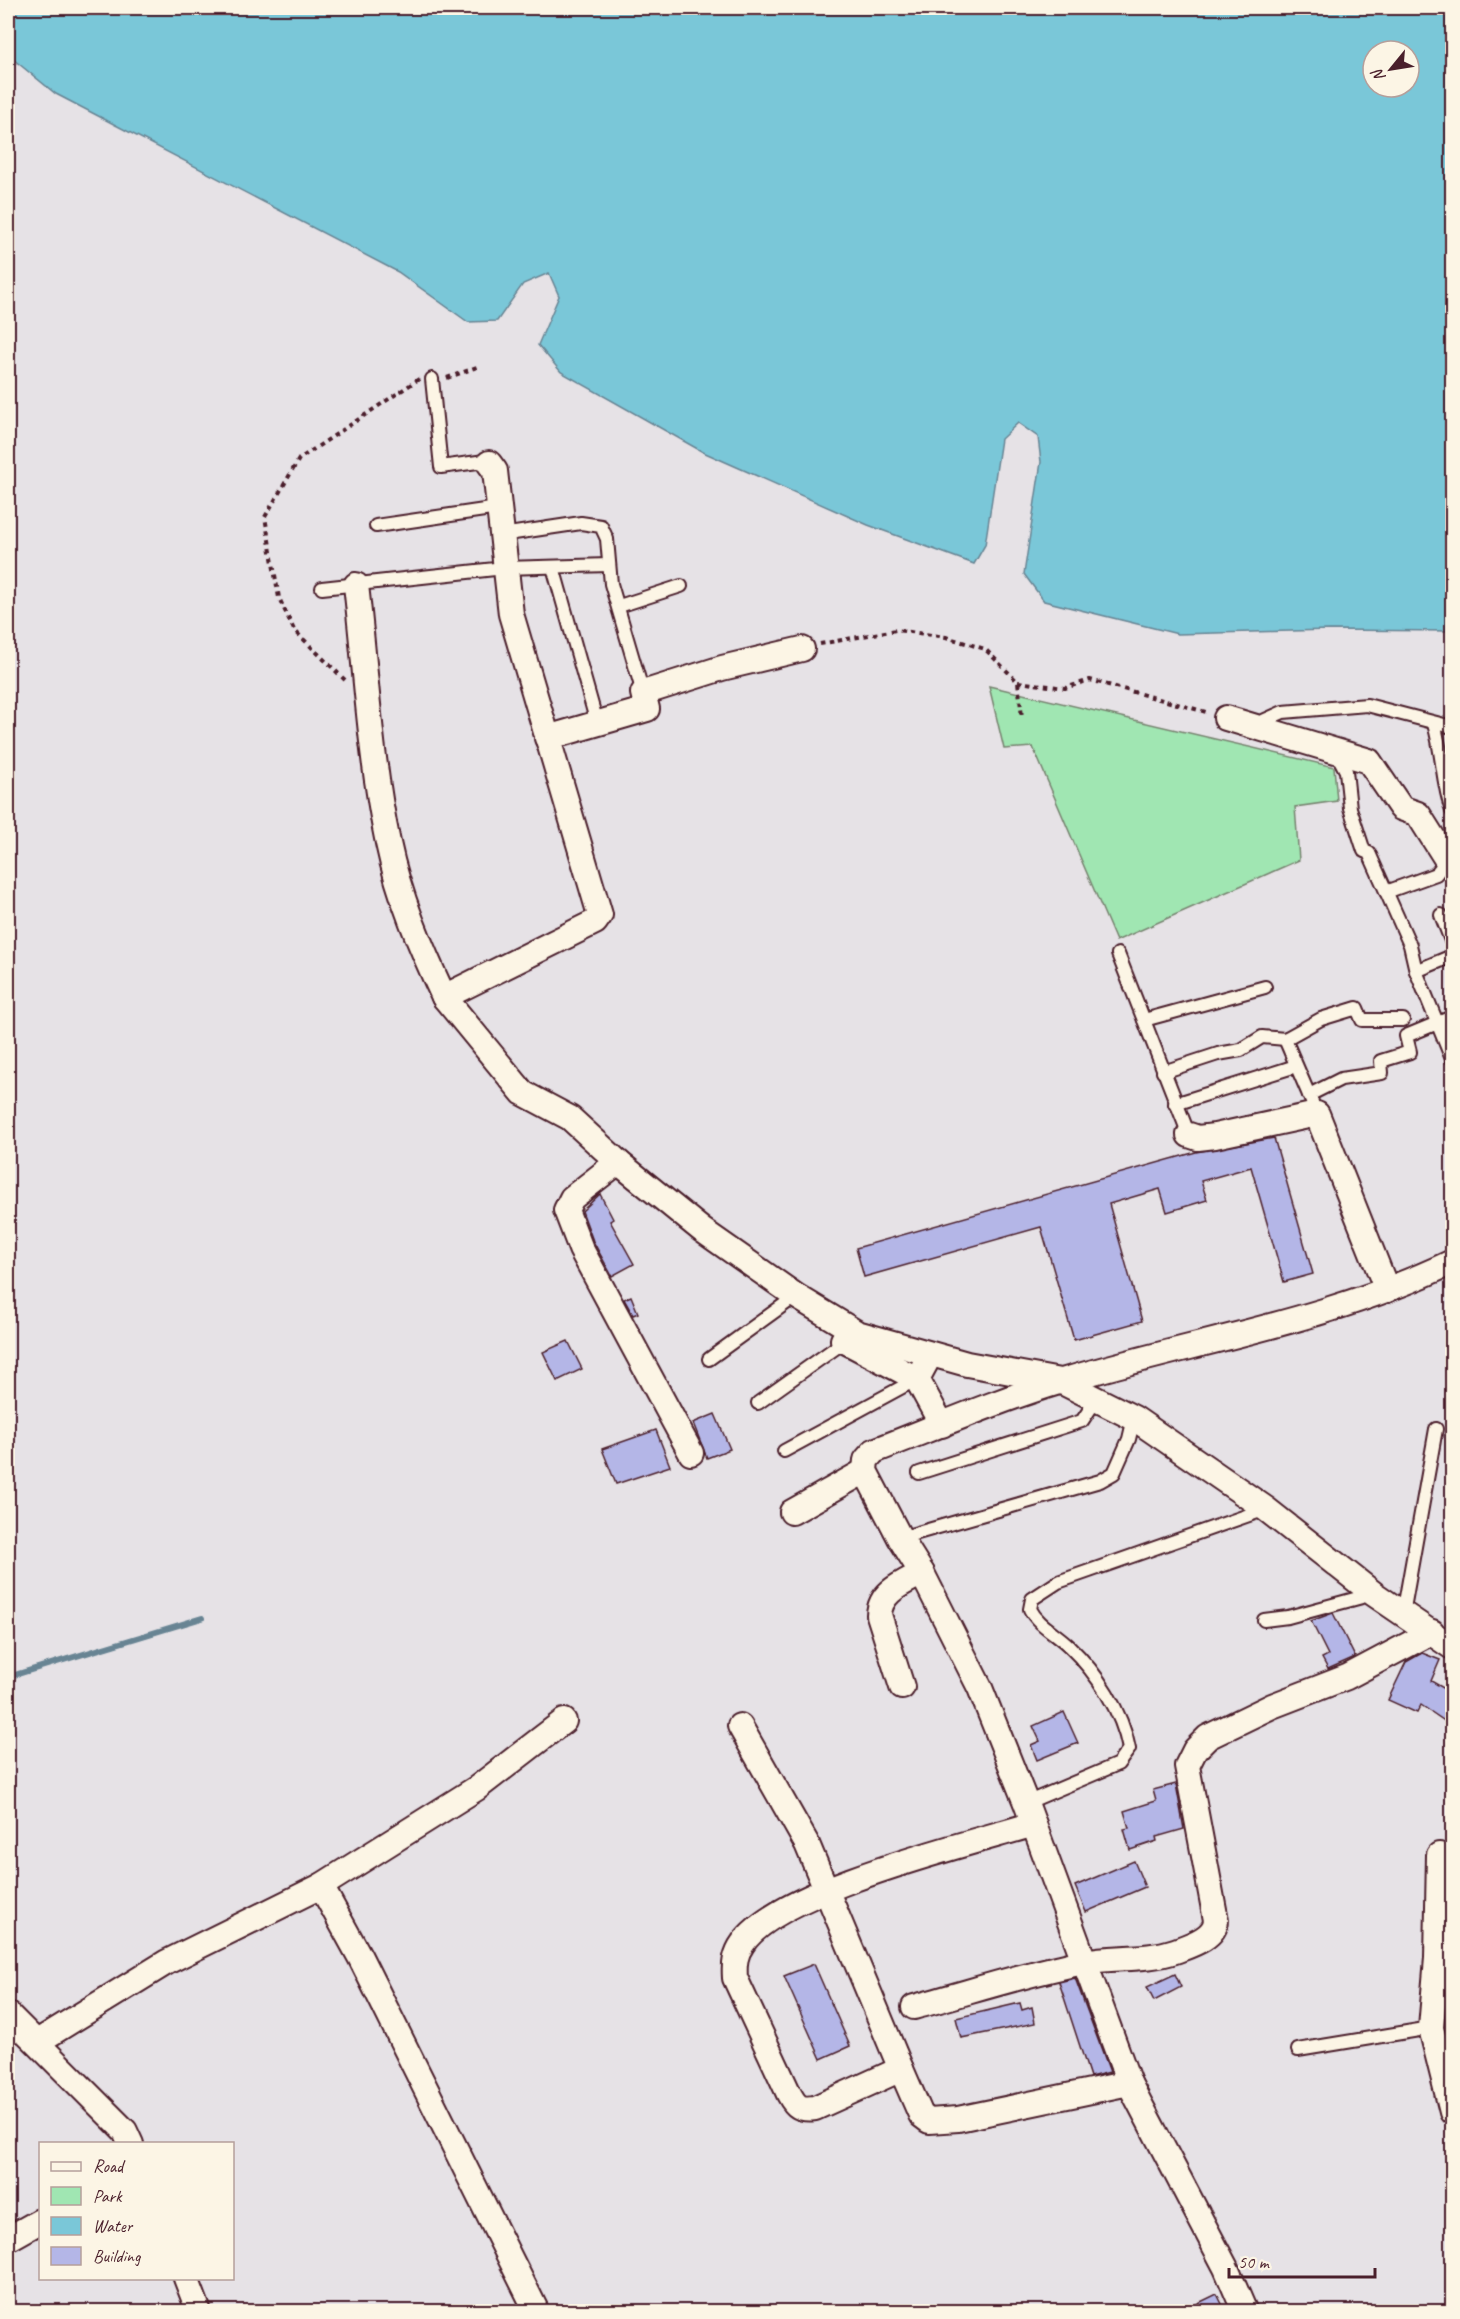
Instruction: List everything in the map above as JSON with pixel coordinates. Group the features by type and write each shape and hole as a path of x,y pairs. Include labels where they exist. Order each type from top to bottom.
{"street":[{"path":"444,997 598,920 599,910 511,614 504,568 495,471 489,463"},
{"path":"356,585 369,712 388,844 418,942 444,997 524,1093 570,1118 618,1162 790,1300"},
{"path":"547,738 647,710 644,693 722,668 802,649"},
{"path":"1226,718 1369,761 1401,808 1418,814 1450,859"},
{"path":"1189,1135 1198,1138 1215,1136 1313,1105 1387,1290"},
{"path":"618,1162 572,1198 566,1210 581,1249 691,1453"},
{"path":"1245,2312 1226,2268 1129,2083 1030,1814 980,1688 922,1573 900,1538 865,1471 866,1460 874,1451 1060,1381 1252,1331 1387,1290 1452,1262"},
{"path":"731,1266 917,1379 942,1425"},
{"path":"851,1337 1060,1381 1134,1418 1266,1509 1374,1594 1452,1647"},
{"path":"917,1379 930,1354"},
{"path":"792,1512 865,1471"},
{"path":"902,1687 879,1615 879,1607 892,1589 922,1573"},
{"path":"914,2007 1085,1962 1153,1956 1175,1951 1210,1935 1215,1928 1187,1766 1196,1750 1208,1737 1272,1706 1347,1677 1432,1632"},
{"path":"130,2142 125,2131 19,2031 167,1962 321,1886 477,1788 564,1721"},
{"path":"740,1726 786,1805 828,1889 921,2115 929,2121 958,2119 1129,2083"},
{"path":"901,2068 815,2109 804,2110 795,2106 735,1978 734,1960 743,1942 763,1923 828,1889 1030,1814"},
{"path":"1439,1855 1437,1958 1431,2028 1452,2112"},
{"path":"321,1886 537,2312"},
{"path":"8,2239 39,2222"},
{"path":"187,2280 199,2312"}],"lane":[{"path":"432,379 441,467 484,461 489,463"},
{"path":"376,526 498,508"},
{"path":"501,535 581,523 600,526 607,539 609,565 644,693"},
{"path":"322,588 504,568 609,565"},
{"path":"554,567 597,723"},
{"path":"619,606 681,586"},
{"path":"1253,725 1283,712 1367,705 1452,727"},
{"path":"1434,724 1444,765 1443,786 1452,811"},
{"path":"1334,750 1346,771 1350,808 1364,851 1369,853 1410,945 1416,971 1452,1059"},
{"path":"1386,892 1436,874 1450,859"},
{"path":"1441,915 1452,943"},
{"path":"1118,954 1189,1135"},
{"path":"1416,971 1452,956"},
{"path":"1144,1020 1265,987"},
{"path":"1163,1072 1218,1054 1241,1050 1262,1037 1285,1039 1321,1018 1357,1008 1362,1020 1402,1020"},
{"path":"1285,1039 1313,1105 1341,1079 1382,1072 1381,1061 1410,1052 1406,1036 1452,1017"},
{"path":"1175,1104 1296,1066"},
{"path":"709,1359 790,1300"},
{"path":"758,1403 851,1337"},
{"path":"784,1451 917,1379"},
{"path":"919,1473 1082,1421 1096,1400"},
{"path":"900,1538 1100,1481 1114,1473 1129,1439 1134,1418"},
{"path":"1403,1614 1436,1429"},
{"path":"1030,1814 1118,1764 1129,1749 1118,1716 1095,1676 1069,1646 1034,1617 1030,1609 1032,1599 1058,1582 1266,1509"},
{"path":"1264,1620 1288,1617 1374,1594"},
{"path":"1298,2050 1431,2028"}],"path":[{"path":"369,712 353,687 294,630 279,598 265,517 299,459 417,379 453,378 477,367"},
{"path":"802,649 863,634 897,630 946,637 985,649 1018,682 1065,688 1090,680 1226,718"},
{"path":"1018,682 1022,717"}],"green space":[{"path":"989,686 1334,767 1337,801 1295,807 1299,860 1116,941 1033,747 1004,749"}],"water":[{"path":"8,8 1452,8 1452,631 1330,630 1178,634 1044,601 1024,574 1041,462 1038,437 1018,423 1001,439 985,545 974,564 868,525 703,452 561,372 538,345 559,296 549,273 523,284 497,321 468,322 398,272 56,94 8,55"}],"building":[{"path":"1274,1138 1313,1274 1284,1282 1251,1167 1201,1181 1207,1200 1167,1212 1160,1189 1109,1204 1142,1321 1074,1340 1041,1227 864,1277 856,1248 1196,1152"},
{"path":"600,1194 613,1219 610,1221 634,1264 612,1276 593,1241 582,1211"},
{"path":"631,1296 638,1313 633,1315 624,1299"},
{"path":"568,1341 582,1369 557,1381 543,1352"},
{"path":"715,1414 730,1449 707,1458 693,1423"},
{"path":"656,1430 670,1466 616,1484 602,1449"},
{"path":"1333,1613 1355,1657 1328,1669 1322,1658 1328,1655 1311,1621"},
{"path":"1422,1653 1440,1660 1431,1681 1452,1693 1452,1726 1421,1705 1417,1713 1388,1700 1406,1662"},
{"path":"1064,1712 1078,1743 1037,1760 1031,1745 1040,1741 1033,1726"},
{"path":"1176,1784 1184,1829 1156,1837 1157,1841 1130,1850 1124,1829 1129,1828 1124,1811 1156,1801 1153,1790"},
{"path":"1134,1861 1145,1887 1086,1912 1075,1886"},
{"path":"814,1964 850,2046 821,2059 784,1976"},
{"path":"1175,1974 1181,1987 1154,2001 1147,1987"},
{"path":"1075,1978 1110,2072 1090,2077 1059,1982"},
{"path":"1020,2003 1022,2010 1032,2007 1035,2023 961,2038 956,2018"},
{"path":"1217,2294 1226,2312 1180,2312"}],"waterway":[{"path":"8,1677 202,1618"}]}
